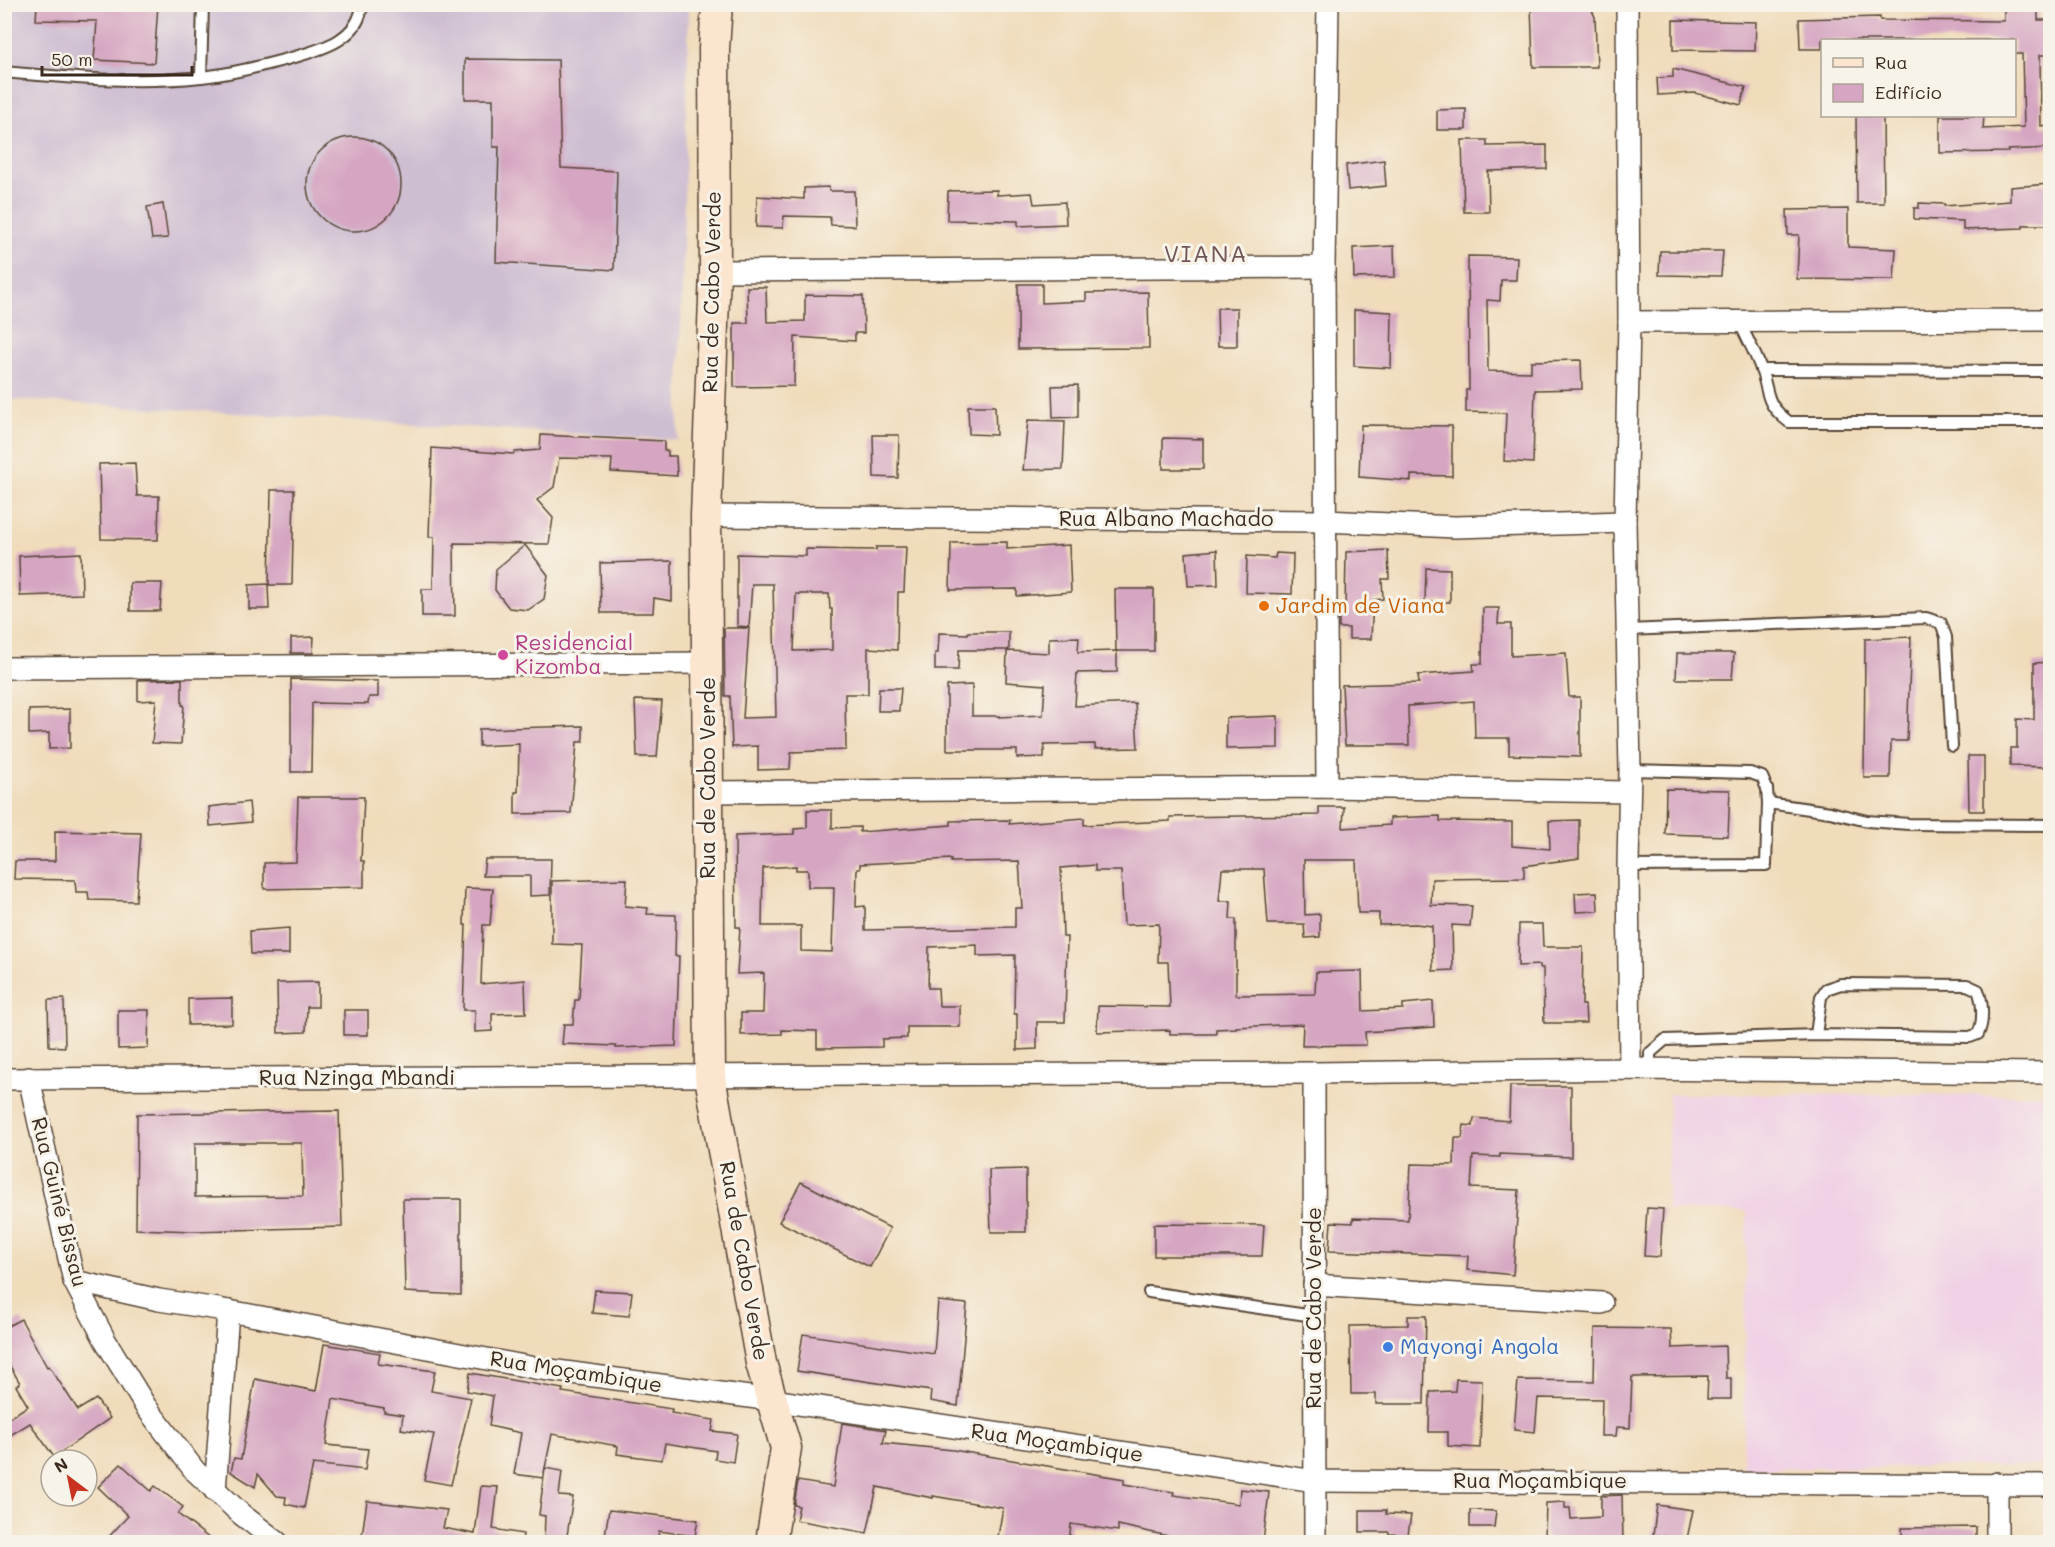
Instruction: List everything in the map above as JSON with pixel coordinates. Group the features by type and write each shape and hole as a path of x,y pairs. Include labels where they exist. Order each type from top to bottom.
{"main road":[{"name":"Rua de Cabo Verde","path":"717,4 714,49 715,271 706,516 710,1077 761,1363 786,1448 771,1542"}],"street":[{"path":"1327,787 1324,267 1328,4"},
{"path":"1627,4 1629,322 1625,522 1630,770 1628,866 1640,1069"},
{"path":"715,271 1324,267"},
{"path":"1629,322 2050,320"},
{"name":"Rua Albano Machado","path":"706,516 1325,521 1455,526 1625,522"},
{"path":"4,668 708,663"},
{"path":"708,792 1327,787 1629,792"},
{"name":"Rua Nzinga Mbandi","path":"4,1079 710,1077 1640,1069 2050,1072"},
{"name":"Rua de Cabo Verde","path":"1314,1073 1315,1542"},
{"name":"Rua Guiné Bissau","path":"29,1078 74,1281 105,1340 146,1407 195,1471 241,1514 277,1542"},
{"name":"Rua Moçambique","path":"74,1281 148,1298 536,1368 772,1400 1315,1481 2050,1485"},
{"path":"1314,1285 1602,1303"},
{"path":"215,1491 228,1311"},
{"path":"1997,1483 1997,1542"}],"lane":[{"path":"201,77 203,4"},
{"path":"4,72 117,80 201,77 257,68 315,52 334,44 353,27 361,13 362,4"},
{"path":"1739,320 1761,370 1769,402 1789,422 2050,422"},
{"path":"1761,370 2050,371"},
{"path":"1627,630 1926,618 1941,623 1946,637 1952,746"},
{"path":"1628,866 1766,865 1768,803 1767,789 1762,777 1750,773 1630,770"},
{"path":"1768,803 1830,812 1867,821 1909,824 2050,825"},
{"path":"1640,1069 1650,1053 1665,1040 1816,1035 1970,1037 1978,1034 1982,1027 1982,999 1978,990 1967,985 1841,984 1826,989 1821,997 1816,1035"},
{"path":"1149,1292 1314,1316"}],"shaded area":[{"path":"4,5 684,5 689,10 678,440 5,399"},
{"path":"1669,1094 2050,1095 2050,1465 1743,1469 1747,1211 1667,1210"}],"building":[{"path":"37,4 158,4 154,63 94,60 97,21 36,20"},
{"path":"1531,4 1589,4 1595,17 1597,67 1533,67"},
{"path":"2004,6 2038,6 2038,20 2050,20 2050,55 2040,55 2041,126 2050,125 2050,148 2008,150 2008,152 1940,153 1940,117 1984,117 1983,129 2024,127 2022,54 2016,54 2016,39 1821,39 1821,49 1800,49 1799,19 1880,17 1880,20 2004,21"},
{"path":"1673,20 1756,22 1755,51 1673,50"},
{"path":"465,59 558,60 561,168 617,171 614,270 496,262 499,147 493,147 493,99 465,99"},
{"path":"1673,69 1746,87 1741,105 1695,93 1658,95 1657,78 1673,77"},
{"path":"1466,109 1466,130 1437,130 1437,110"},
{"path":"1856,117 1883,117 1884,203 1857,203"},
{"path":"354,137 372,140 387,151 398,166 401,184 398,202 387,217 372,228 354,231 336,228 321,217 310,202 307,184 310,166 321,151 336,140"},
{"path":"1462,140 1487,140 1487,146 1547,145 1547,169 1488,171 1489,212 1464,212"},
{"path":"1384,160 1386,186 1348,190 1346,165"},
{"path":"2050,184 2050,225 1963,230 1963,221 1914,219 1914,208 1919,208 1919,203 1944,204 1944,206 2010,201 2010,187"},
{"path":"829,187 829,191 854,191 855,226 831,225 830,217 784,216 783,228 756,227 757,196 804,199 804,188"},
{"path":"997,190 997,195 1032,193 1034,204 1065,202 1066,224 1018,226 1018,221 947,220 948,191"},
{"path":"163,204 168,238 152,239 147,207"},
{"path":"1848,209 1848,247 1896,249 1894,280 1797,279 1799,235 1788,235 1787,210"},
{"path":"1394,246 1395,277 1354,278 1353,248"},
{"path":"1660,251 1723,251 1721,276 1659,275"},
{"path":"1468,256 1517,257 1516,280 1501,280 1500,301 1487,300 1488,371 1531,372 1531,361 1581,360 1582,389 1535,390 1533,463 1504,461 1506,413 1466,412 1466,390 1469,390"},
{"path":"1018,284 1042,284 1042,303 1086,301 1086,293 1148,292 1149,348 1018,349"},
{"path":"747,287 766,287 767,322 805,321 805,295 863,296 864,333 855,333 855,341 795,337 794,386 734,387 734,323 748,323"},
{"path":"1217,308 1237,308 1237,346 1218,346"},
{"path":"1354,310 1392,312 1391,368 1354,366"},
{"path":"1078,385 1078,417 1053,418 1052,386"},
{"path":"968,406 995,406 996,435 969,434"},
{"path":"1028,420 1065,421 1063,469 1023,470"},
{"path":"1361,425 1452,426 1452,476 1411,475 1411,481 1359,477"},
{"path":"541,435 664,441 664,450 668,451 668,456 676,456 677,476 611,472 612,459 559,458 554,487 537,500 553,518 549,544 454,543 455,616 422,616 422,589 433,589 434,537 429,537 432,448 513,454 540,450"},
{"path":"873,435 899,435 898,478 874,477"},
{"path":"1163,438 1203,439 1203,469 1163,469"},
{"path":"135,463 137,496 159,496 158,540 101,539 99,464"},
{"path":"271,490 294,490 292,585 269,585"},
{"path":"1007,542 1007,549 1069,545 1071,592 1017,596 1017,589 950,590 951,543"},
{"path":"525,545 548,575 544,599 528,610 509,608 495,590 496,569"},
{"path":"876,547 906,547 904,592 898,592 897,650 868,648 868,694 845,694 846,750 791,752 790,769 758,770 758,746 732,747 730,696 725,696 724,628 749,628 743,718 776,717 773,584 752,584 749,627 737,626 737,554 806,556 806,549 876,550","holes":["796,594 829,594 830,609 832,609 832,650 794,651"]},
{"path":"1217,550 1218,585 1188,586 1186,553"},
{"path":"1388,550 1389,579 1382,579 1383,599 1373,600 1371,639 1349,639 1349,628 1339,628 1339,610 1345,610 1346,552"},
{"path":"81,553 82,594 20,596 19,556"},
{"path":"1276,553 1293,554 1292,594 1246,593 1247,556 1275,558"},
{"path":"672,561 672,601 654,598 653,613 601,613 600,563"},
{"path":"1426,568 1450,569 1450,602 1425,602"},
{"path":"130,583 162,583 160,611 130,611"},
{"path":"268,584 269,609 249,609 249,585"},
{"path":"1115,589 1154,589 1154,651 1116,651"},
{"path":"1483,608 1499,608 1498,624 1511,624 1511,656 1566,653 1569,697 1580,697 1580,757 1509,755 1509,738 1475,738 1474,701 1408,706 1409,745 1345,745 1342,685 1419,683 1418,675 1474,671 1473,664 1482,664"},
{"path":"968,632 1009,632 1009,650 959,650 958,670 935,670 935,653 938,653 939,633 968,634"},
{"path":"314,637 313,653 291,653 291,638"},
{"path":"1079,637 1078,652 1117,651 1117,672 1077,673 1075,706 1135,703 1138,748 1095,749 1095,744 1044,745 1044,757 1017,758 1017,750 947,750 947,686 972,685 972,716 1043,715 1045,685 1006,682 1007,651 1049,653 1049,638"},
{"path":"1911,637 1907,741 1891,741 1890,778 1864,778 1865,639"},
{"path":"1677,653 1734,653 1732,679 1676,679"},
{"path":"2050,662 2050,767 2010,766 2010,748 2017,748 2017,719 2034,720 2034,663"},
{"path":"182,679 182,705 184,705 181,744 152,743 156,700 138,701 138,680"},
{"path":"291,679 378,681 378,697 369,697 368,704 312,703 311,772 291,772"},
{"path":"879,688 901,688 899,711 878,711"},
{"path":"635,700 662,701 657,757 637,757"},
{"path":"70,709 70,748 49,749 49,733 29,734 29,710"},
{"path":"1278,716 1278,748 1226,749 1226,718"},
{"path":"583,726 583,742 577,742 571,813 515,814 519,744 479,746 479,729"},
{"path":"1968,756 1984,756 1984,811 1969,811"},
{"path":"1666,789 1730,790 1728,836 1665,834"},
{"path":"298,797 364,797 361,861 364,861 364,887 264,889 264,863 296,862"},
{"path":"249,802 251,822 210,826 209,807"},
{"path":"1319,807 1344,807 1343,828 1390,825 1390,818 1440,816 1440,821 1512,822 1512,846 1550,849 1549,821 1579,820 1579,858 1524,866 1524,878 1432,879 1431,905 1472,906 1470,926 1452,925 1453,970 1433,971 1432,926 1379,925 1379,913 1358,913 1356,860 1304,860 1305,915 1320,914 1320,937 1305,938 1304,924 1268,924 1264,869 1222,869 1219,901 1231,901 1230,919 1236,919 1236,995 1315,994 1316,972 1362,971 1363,1011 1403,1009 1403,1004 1433,1001 1434,1027 1365,1032 1366,1045 1302,1046 1303,1024 1216,1029 1216,1034 1170,1034 1170,1030 1097,1032 1098,1006 1170,1007 1168,962 1158,962 1159,924 1124,925 1121,871 1095,871 1095,865 1061,868 1063,937 1067,937 1065,1022 1037,1022 1037,1049 1017,1050 1017,1014 1014,1014 1015,955 977,956 977,945 929,947 928,988 938,988 939,1006 960,1006 960,1027 907,1027 907,1038 882,1039 882,1047 817,1048 817,1031 782,1030 782,1034 741,1035 741,1013 763,1013 764,973 737,974 740,927 736,927 735,836 794,834 794,829 807,828 807,810 832,810 832,828 860,827 860,832 951,825 951,821 1010,820 1009,824 1084,818 1084,825 1170,821 1170,817 1319,815","holes":["951,859 951,862 1019,861 1022,908 1015,908 1015,927 865,930 865,906 856,907 857,869 860,869 860,864","796,866 796,870 808,870 808,887 834,887 832,952 801,951 801,926 762,926 763,868"]},
{"path":"55,831 141,833 136,901 89,900 88,892 76,892 75,880 14,879 15,861 55,861"},
{"path":"485,859 551,859 550,895 530,896 530,876 483,876"},
{"path":"627,879 625,906 648,908 647,914 676,915 675,956 679,956 676,1046 616,1048 616,1046 562,1044 564,1024 573,1024 575,1000 579,1000 582,945 552,944 552,881"},
{"path":"465,888 493,889 490,925 483,925 481,984 525,980 526,1013 492,1014 492,1031 475,1032 475,1010 463,1010"},
{"path":"1597,892 1598,911 1576,912 1575,893"},
{"path":"1519,924 1542,924 1543,947 1583,947 1582,1005 1585,1005 1586,1023 1544,1023 1543,968 1540,968 1540,965 1518,966"},
{"path":"289,928 289,954 251,954 250,931"},
{"path":"318,982 318,1007 307,1007 306,1032 278,1033 277,983"},
{"path":"232,998 232,1024 188,1025 188,999"},
{"path":"64,999 65,1047 49,1046 48,1000"},
{"path":"118,1010 149,1010 148,1048 118,1049"},
{"path":"344,1010 368,1010 368,1035 344,1035"},
{"path":"1510,1086 1571,1086 1571,1157 1500,1154 1500,1157 1473,1156 1471,1188 1519,1190 1513,1275 1467,1270 1468,1256 1329,1251 1331,1222 1353,1223 1353,1218 1408,1220 1411,1164 1454,1165 1455,1138 1462,1138 1464,1125 1473,1126 1474,1118 1509,1121"},
{"path":"339,1111 342,1227 194,1231 136,1229 137,1114","holes":["195,1143 302,1143 303,1196 195,1197"]},
{"path":"1026,1169 1026,1232 991,1232 989,1170"},
{"path":"801,1182 890,1228 870,1267 779,1222"},
{"path":"403,1199 461,1199 461,1295 405,1292"},
{"path":"1647,1208 1663,1209 1660,1257 1644,1256"},
{"path":"1154,1224 1264,1225 1262,1256 1154,1256"},
{"path":"595,1290 632,1292 629,1316 592,1313"},
{"path":"938,1301 967,1304 958,1406 930,1401 931,1391 797,1371 803,1334 934,1354"},
{"name":"Mayongi Angola","path":"1408,1316 1426,1316 1424,1404 1376,1404 1376,1394 1351,1394 1350,1326 1408,1325"},
{"path":"21,1319 47,1367 49,1366 78,1410 96,1399 110,1418 67,1448 48,1448 30,1423 4,1439 4,1421 28,1406 16,1386 20,1383 4,1356 4,1328"},
{"path":"1595,1328 1671,1329 1672,1348 1725,1346 1726,1378 1731,1378 1731,1399 1707,1399 1708,1376 1632,1377 1630,1428 1617,1427 1616,1436 1601,1436 1602,1399 1538,1398 1535,1432 1514,1430 1518,1380 1594,1381"},
{"path":"324,1344 380,1353 378,1364 435,1371 431,1391 471,1398 451,1485 424,1480 434,1434 401,1429 403,1415 384,1412 384,1408 333,1399 326,1445 368,1449 365,1470 313,1464 304,1508 285,1504 286,1497 277,1496 258,1474 255,1487 231,1472 234,1458 241,1459 255,1379 316,1391"},
{"path":"470,1373 563,1389 562,1392 672,1409 671,1413 714,1420 712,1431 737,1434 733,1462 715,1459 716,1451 665,1443 662,1460 617,1454 618,1446 552,1434 543,1478 514,1474 521,1433 489,1426 493,1396 467,1391"},
{"path":"1456,1379 1482,1380 1480,1448 1448,1446 1448,1432 1429,1432 1430,1392 1455,1391"},
{"path":"842,1423 886,1430 883,1443 953,1450 1124,1479 1124,1484 1174,1492 1173,1495 1239,1504 1240,1489 1269,1492 1263,1542 1227,1540 1227,1542 1181,1542 1182,1539 1118,1525 1118,1531 1071,1524 1069,1542 997,1542 1003,1508 877,1487 867,1533 796,1520 799,1506 794,1505 798,1481 833,1487"},
{"path":"121,1464 151,1491 155,1486 183,1507 178,1514 214,1542 104,1542 128,1516 99,1486"},
{"path":"545,1468 562,1471 559,1496 573,1497 566,1542 544,1542 545,1516 539,1515"},
{"path":"481,1486 498,1487 493,1529 523,1534 522,1542 361,1542 367,1501 447,1510 443,1528 475,1534"},
{"path":"1622,1495 1623,1542 1557,1542 1558,1539 1545,1538 1546,1503 1565,1502 1565,1508 1570,1508 1571,1519 1601,1517 1601,1496"},
{"path":"1657,1505 1693,1510 1687,1539 1653,1535"},
{"path":"609,1510 698,1520 695,1536 659,1531 657,1542 604,1542"},
{"path":"1360,1510 1386,1510 1386,1514 1411,1515 1408,1535 1389,1534 1389,1532 1360,1532"},
{"path":"1470,1510 1496,1511 1494,1527 1470,1527"},
{"path":"1976,1527 1976,1542 1902,1542 1902,1528"}],"place":[{"name":"Jardim de Viana","path":"1264,606"},
{"name":"Residencial Kizomba","path":"503,655"},
{"name":"Mayongi Angola","path":"1388,1347"}],"district":[{"name":"VIANA","path":"1206,254"}]}
